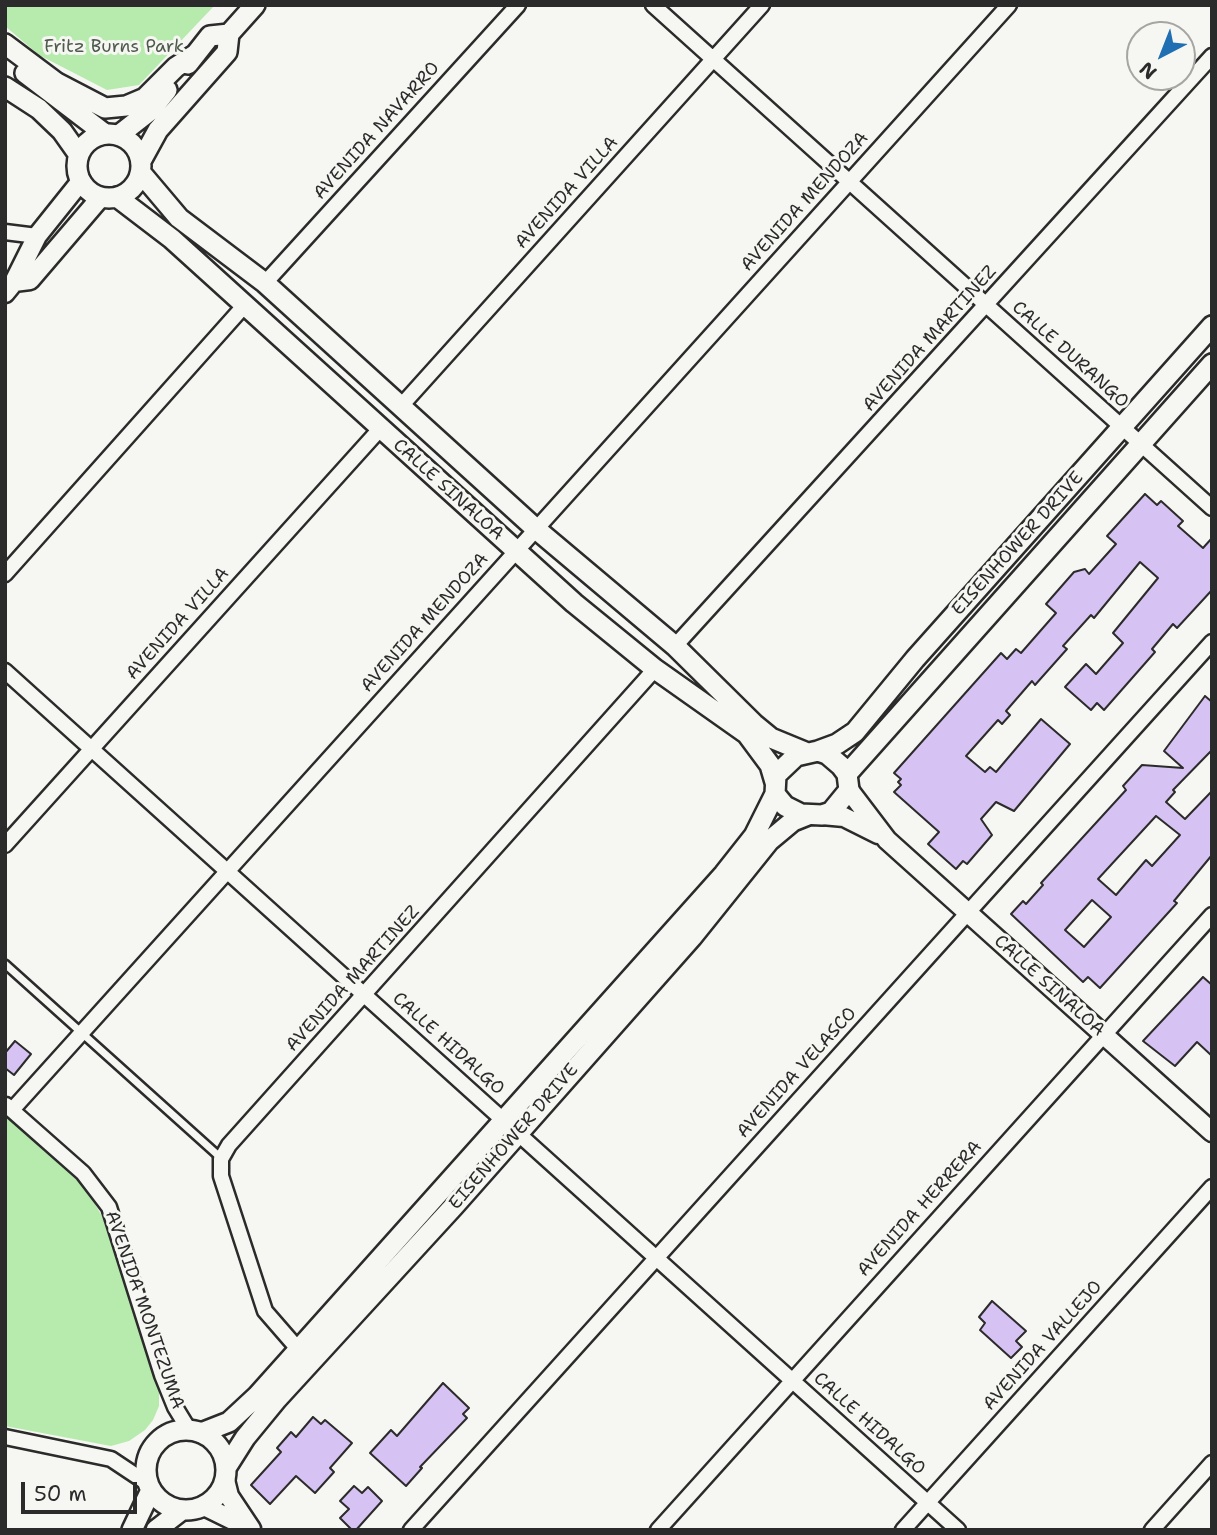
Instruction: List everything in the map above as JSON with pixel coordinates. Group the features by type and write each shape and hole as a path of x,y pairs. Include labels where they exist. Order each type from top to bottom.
{"main road":[{"path":"5,87 39,109 62,131 79,155 81,181 109,197 132,188 158,130 227,52 229,34 255,5"},
{"path":"79,155 89,141 112,134 151,110 210,36 229,34"},
{"path":"5,44 57,83 105,108 125,106 145,99 176,67 196,54"},
{"path":"5,56 47,93 134,145 141,167"},
{"name":"CALLE SINALOA","path":"141,167 179,218 265,283 536,529 675,646 771,738 811,752"},
{"name":"CALLE SINALOA","path":"109,197 172,239 516,551 655,669 747,734 770,765 775,788"},
{"name":"EISENHOWER DRIVE","path":"811,752 837,744 855,732 915,659 1212,326"},
{"name":"EISENHOWER DRIVE","path":"848,782 1140,443 1212,364"},
{"path":"811,752 834,759 848,782 838,806 815,815 793,811 775,788 779,769 787,761 811,752"},
{"name":"EISENHOWER DRIVE","path":"204,1506 221,1491 225,1474 245,1438 277,1399 454,1206 510,1125 724,874 754,836 775,788"},
{"name":"EISENHOWER DRIVE","path":"132,1530 149,1487 146,1460 151,1450 167,1434 195,1431 236,1417 725,900 769,841 793,821 815,815"},
{"path":"195,1431 219,1447 225,1474"},
{"path":"149,1487 160,1502 181,1510"},
{"path":"156,1530 181,1510 204,1506"}],"street":[{"name":"AVENIDA NAVARRO","path":"265,283 518,5"},
{"name":"CALLE DURANGO","path":"653,5 1212,508"},
{"name":"AVENIDA VILLA","path":"401,406 762,5"},
{"name":"AVENIDA MENDOZA","path":"8,1108 82,1032 228,872 1009,5"},
{"name":"AVENIDA MARTINEZ","path":"675,646 1212,56"},
{"path":"10,287 37,236 81,181"},
{"path":"10,287 30,280 109,197"},
{"path":"5,232 37,236"},
{"path":"5,574 244,306"},
{"name":"AVENIDA VILLA","path":"5,845 380,429"},
{"name":"AVENIDA VELASCO","path":"411,1530 1212,642"},
{"name":"AVENIDA MARTINEZ","path":"221,1159 229,1145 655,669"},
{"name":"CALLE HIDALGO","path":"5,671 958,1530"},
{"name":"CALLE SINALOA","path":"848,782 887,840 1212,1132"},
{"name":"CALLE SINALOA","path":"815,815 844,817 887,840"},
{"name":"AVENIDA HERRERA","path":"658,1530 1212,915"},
{"name":"AVENIDA MONTEZUMA","path":"8,1108 83,1173 109,1207 162,1375 175,1407 195,1431"},
{"path":"221,1159 221,1176 265,1311 298,1349"},
{"name":"AVENIDA VALLEJO","path":"903,1530 1212,1187"},
{"path":"5,1437 111,1459 149,1487"},
{"path":"1152,1530 1212,1463"},
{"path":"225,1474 229,1496 252,1529"},
{"path":"204,1506 252,1529"}],"lane":[{"path":"5,964 221,1159"}],"green space":[{"name":"Fritz Burns Park","path":"5,5 215,5 139,85 107,90 39,55 5,26"},
{"path":"5,1116 84,1186 102,1216 159,1387 159,1406 153,1420 145,1430 129,1441 111,1446 5,1426"}],"building":[{"path":"1145,494 1157,505 1161,501 1183,521 1178,526 1203,548 1212,538 1212,590 1177,628 1173,624 1152,649 1155,652 1104,710 1097,703 1091,710 1065,687 1086,664 1096,674 1123,643 1113,633 1158,578 1140,562 1094,618 1091,615 1063,646 1067,649 1035,685 1032,681 1006,711 1010,715 1002,724 998,720 966,756 985,772 990,767 996,772 1041,719 1070,744 1014,811 996,802 981,819 992,835 967,864 963,861 956,869 928,844 939,832 894,792 901,785 898,782 901,779 894,773 1001,653 1007,659 1016,649 1021,653 1056,613 1046,604 1074,572 1085,569 1089,574 1116,544 1107,536"},
{"path":"1205,696 1212,702 1212,750 1173,790 1175,792 1166,802 1185,819 1212,791 1212,855 1174,901 1177,903 1100,988 1088,977 1083,982 1011,914 1023,901 1026,904 1043,885 1041,883 1126,790 1123,786 1142,765 1183,768 1164,751","holes":["1156,816 1180,835 1152,866 1146,860 1116,895 1098,879","1092,900 1111,917 1084,947 1065,930"]},
{"path":"1203,977 1212,985 1212,1056 1197,1042 1175,1066 1143,1041"},
{"path":"15,1041 31,1054 14,1075 5,1068 5,1053"},
{"path":"992,1301 1026,1331 1016,1341 1022,1347 1011,1358 980,1330 985,1323 979,1317"},
{"path":"443,1383 469,1408 463,1414 467,1418 420,1467 422,1468 406,1486 370,1453 391,1430 397,1436"},
{"path":"313,1417 321,1424 325,1420 352,1443 330,1468 334,1472 315,1493 296,1476 270,1504 251,1485 281,1452 277,1448 291,1432 296,1437"},
{"path":"354,1486 362,1493 368,1487 382,1501 356,1530 352,1530 340,1518 349,1509 340,1501"}]}
